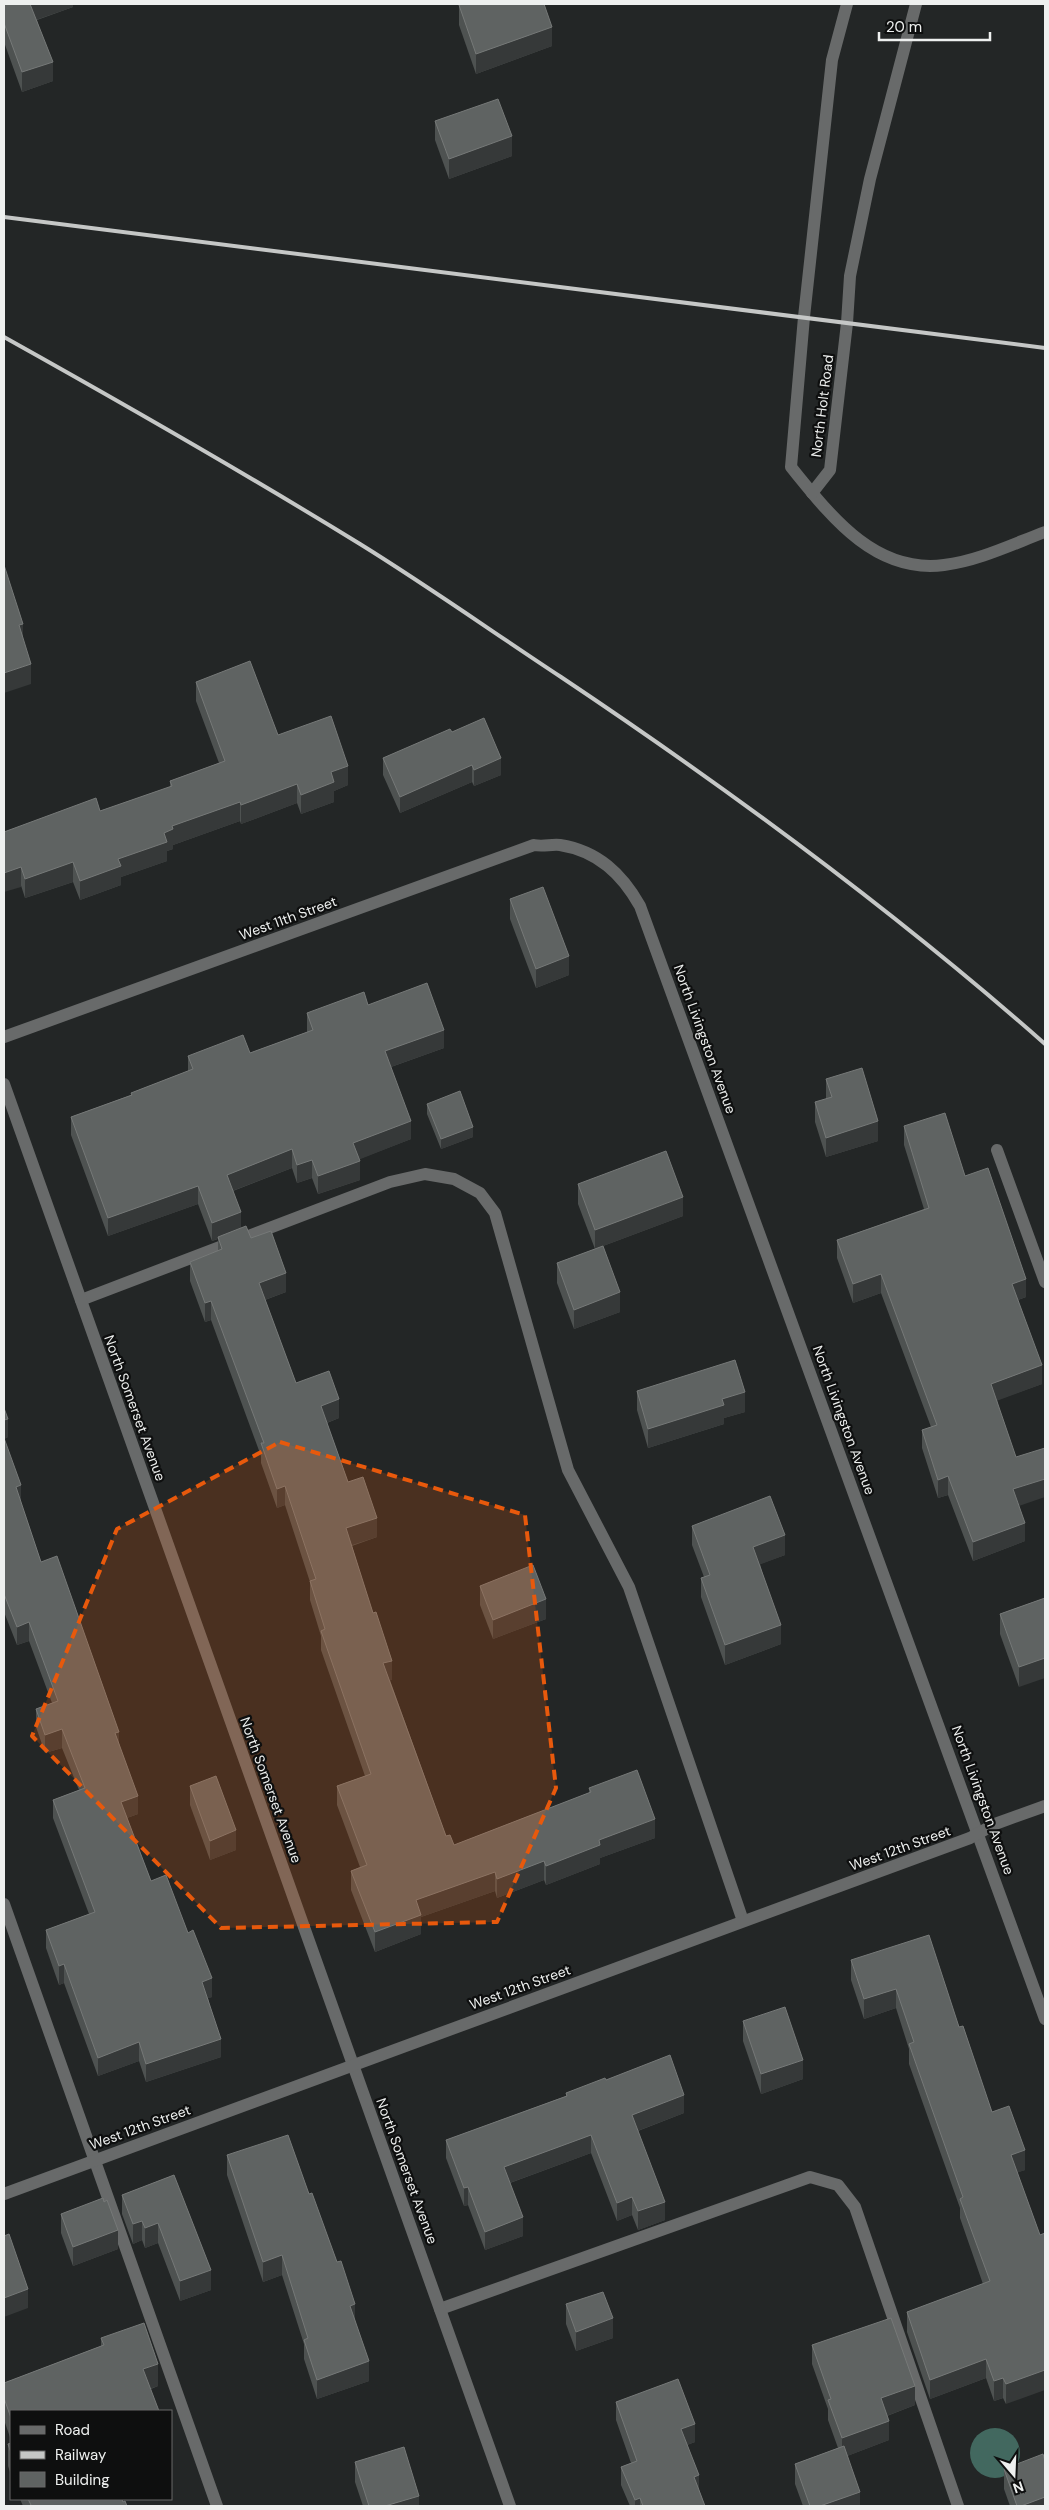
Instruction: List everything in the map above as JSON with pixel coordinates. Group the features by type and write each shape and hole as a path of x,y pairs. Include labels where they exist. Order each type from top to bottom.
{"street":[{"name":"North Holt Road","path":"847,4 832,60 804,317 791,467 812,493 830,470 848,323 850,276 870,178 916,4"},
{"path":"812,493 832,517 857,539 897,561 919,565 942,566 964,562 1045,532"},
{"name":"West 11th Street","path":"4,1037 534,845 559,845 585,851"},
{"name":"North Livingston Avenue","path":"585,851 617,873 640,906 979,1832 1045,2019"},
{"name":"North Somerset Avenue","path":"4,1084 510,2506"},
{"path":"997,1150 1045,1282"},
{"path":"81,1300 390,1182 424,1174 454,1179 480,1193 495,1212 568,1470 628,1586 743,1921"},
{"name":"West 12th Street","path":"4,2194 970,1838 979,1832 1045,1806"},
{"path":"4,1904 217,2506"},
{"path":"440,2309 810,2177 838,2185 855,2207 958,2506"}],"highlighted area":[{"path":"280,1442 525,1515 556,1788 497,1922 221,1928 32,1736 117,1529"}],"shaded area":[{"path":"990,2428 1000,2428 1013,2435 1020,2448 1020,2458 1013,2471 1000,2478 990,2478 981,2474 974,2467 970,2458 970,2448 974,2439 981,2432"}],"building":[{"path":"4,4 30,4 53,62 22,72 4,23"},
{"path":"544,4 552,27 476,54 459,5"},
{"path":"498,99 512,136 449,159 435,121"},
{"path":"4,565 23,624 19,625 31,664 4,673"},
{"path":"250,661 278,735 331,716 348,766 331,772 334,782 301,795 297,784 241,805 240,802 172,826 173,829 164,833 167,842 118,859 121,866 80,881 73,862 25,879 21,867 4,873 4,832 96,798 100,811 172,786 170,781 225,761 196,682"},
{"path":"484,718 501,758 474,770 472,765 400,797 383,758 450,729 452,732"},
{"path":"543,887 569,956 536,969 510,899"},
{"path":"427,983 444,1030 385,1051 411,1121 353,1143 360,1161 318,1176 312,1160 297,1165 292,1149 227,1175 241,1212 212,1223 198,1186 108,1218 71,1117 132,1095 131,1093 193,1069 188,1056 243,1035 250,1053 313,1030 307,1013 364,992 368,1005"},
{"path":"862,1068 878,1121 826,1138 815,1102 832,1097 826,1079"},
{"path":"460,1091 473,1127 441,1139 427,1104"},
{"path":"945,1113 965,1176 988,1168 1026,1279 1012,1284 1042,1365 991,1384 1016,1457 1045,1448 1045,1479 1013,1489 1025,1523 973,1542 948,1476 938,1480 922,1430 937,1425 881,1274 853,1284 837,1240 929,1208 904,1126"},
{"path":"666,1151 683,1197 595,1230 578,1184"},
{"path":"246,1226 251,1238 271,1231 286,1273 259,1283 296,1383 329,1371 339,1399 321,1406 348,1482 363,1477 377,1518 346,1528 373,1613 376,1612 392,1661 383,1663 446,1836 450,1835 454,1845 591,1792 589,1788 637,1770 655,1819 599,1840 600,1845 546,1866 544,1861 497,1879 495,1872 416,1900 421,1915 375,1932 351,1871 367,1865 337,1786 371,1774 321,1631 325,1629 310,1581 316,1579 285,1486 277,1489 261,1443 264,1443 211,1301 205,1303 190,1262 222,1249 218,1237"},
{"path":"603,1246 620,1292 574,1310 557,1263"},
{"path":"735,1360 745,1392 722,1399 724,1405 648,1429 637,1391"},
{"path":"4,1408 8,1419 4,1420"},
{"path":"4,1438 21,1485 16,1487 41,1562 57,1556 119,1732 115,1733 138,1796 121,1802 151,1881 166,1875 188,1933 193,1930 212,1978 202,1982 221,2039 146,2064 139,2042 98,2058 64,1964 59,1966 46,1930 95,1912 53,1800 85,1788 62,1729 45,1735 36,1709 58,1701 29,1622 17,1627 4,1594"},
{"path":"770,1496 785,1535 753,1547 781,1625 725,1645 701,1578 710,1575 692,1526"},
{"path":"533,1565 546,1599 493,1620 480,1586"},
{"path":"1045,1598 1045,1658 1019,1667 1000,1614"},
{"path":"216,1776 236,1830 210,1841 190,1786"},
{"path":"929,1935 959,2027 963,2026 992,2112 1009,2106 1025,2150 1011,2155 1040,2235 1045,2233 1045,2370 1006,2384 1003,2378 994,2381 986,2359 930,2380 907,2312 990,2281 960,2199 963,2197 909,2044 914,2042 896,1989 864,1999 851,1960"},
{"path":"785,2007 803,2060 761,2074 743,2021"},
{"path":"670,2055 684,2095 632,2115 665,2202 638,2211 632,2197 617,2203 591,2135 504,2167 523,2217 485,2232 468,2187 464,2188 446,2140 567,2096 566,2093 605,2078 606,2080"},
{"path":"288,2135 309,2194 312,2193 337,2262 341,2261 355,2304 350,2306 369,2361 317,2380 304,2340 308,2338 282,2255 263,2262 227,2155"},
{"path":"174,2175 211,2270 180,2281 158,2223 145,2228 142,2221 133,2224 122,2195"},
{"path":"103,2198 104,2202 107,2200 118,2230 73,2247 61,2214"},
{"path":"9,2234 28,2289 4,2298 4,2236"},
{"path":"603,2292 613,2318 576,2332 566,2304"},
{"path":"891,2318 915,2386 881,2398 889,2421 842,2438 828,2400 831,2399 812,2345"},
{"path":"144,2323 158,2364 143,2369 159,2410 10,2410 10,2415 4,2398 4,2383 104,2345 101,2338"},
{"path":"678,2379 695,2424 681,2429 699,2475 694,2477 705,2506 643,2506 640,2498 635,2500 621,2467 637,2461 616,2402"},
{"path":"844,2446 860,2492 820,2506 810,2506 795,2464"},
{"path":"404,2447 419,2496 385,2506 369,2506 355,2462"},
{"path":"1043,2454 1045,2461 1045,2497 1017,2506 1004,2469"},
{"path":"28,2500 122,2500 127,2506 28,2506 31,2505"}],"railway":[{"path":"4,217 1045,348"},
{"path":"4,337 94,387 360,544 624,720 748,807 870,899 1045,1044"}]}
